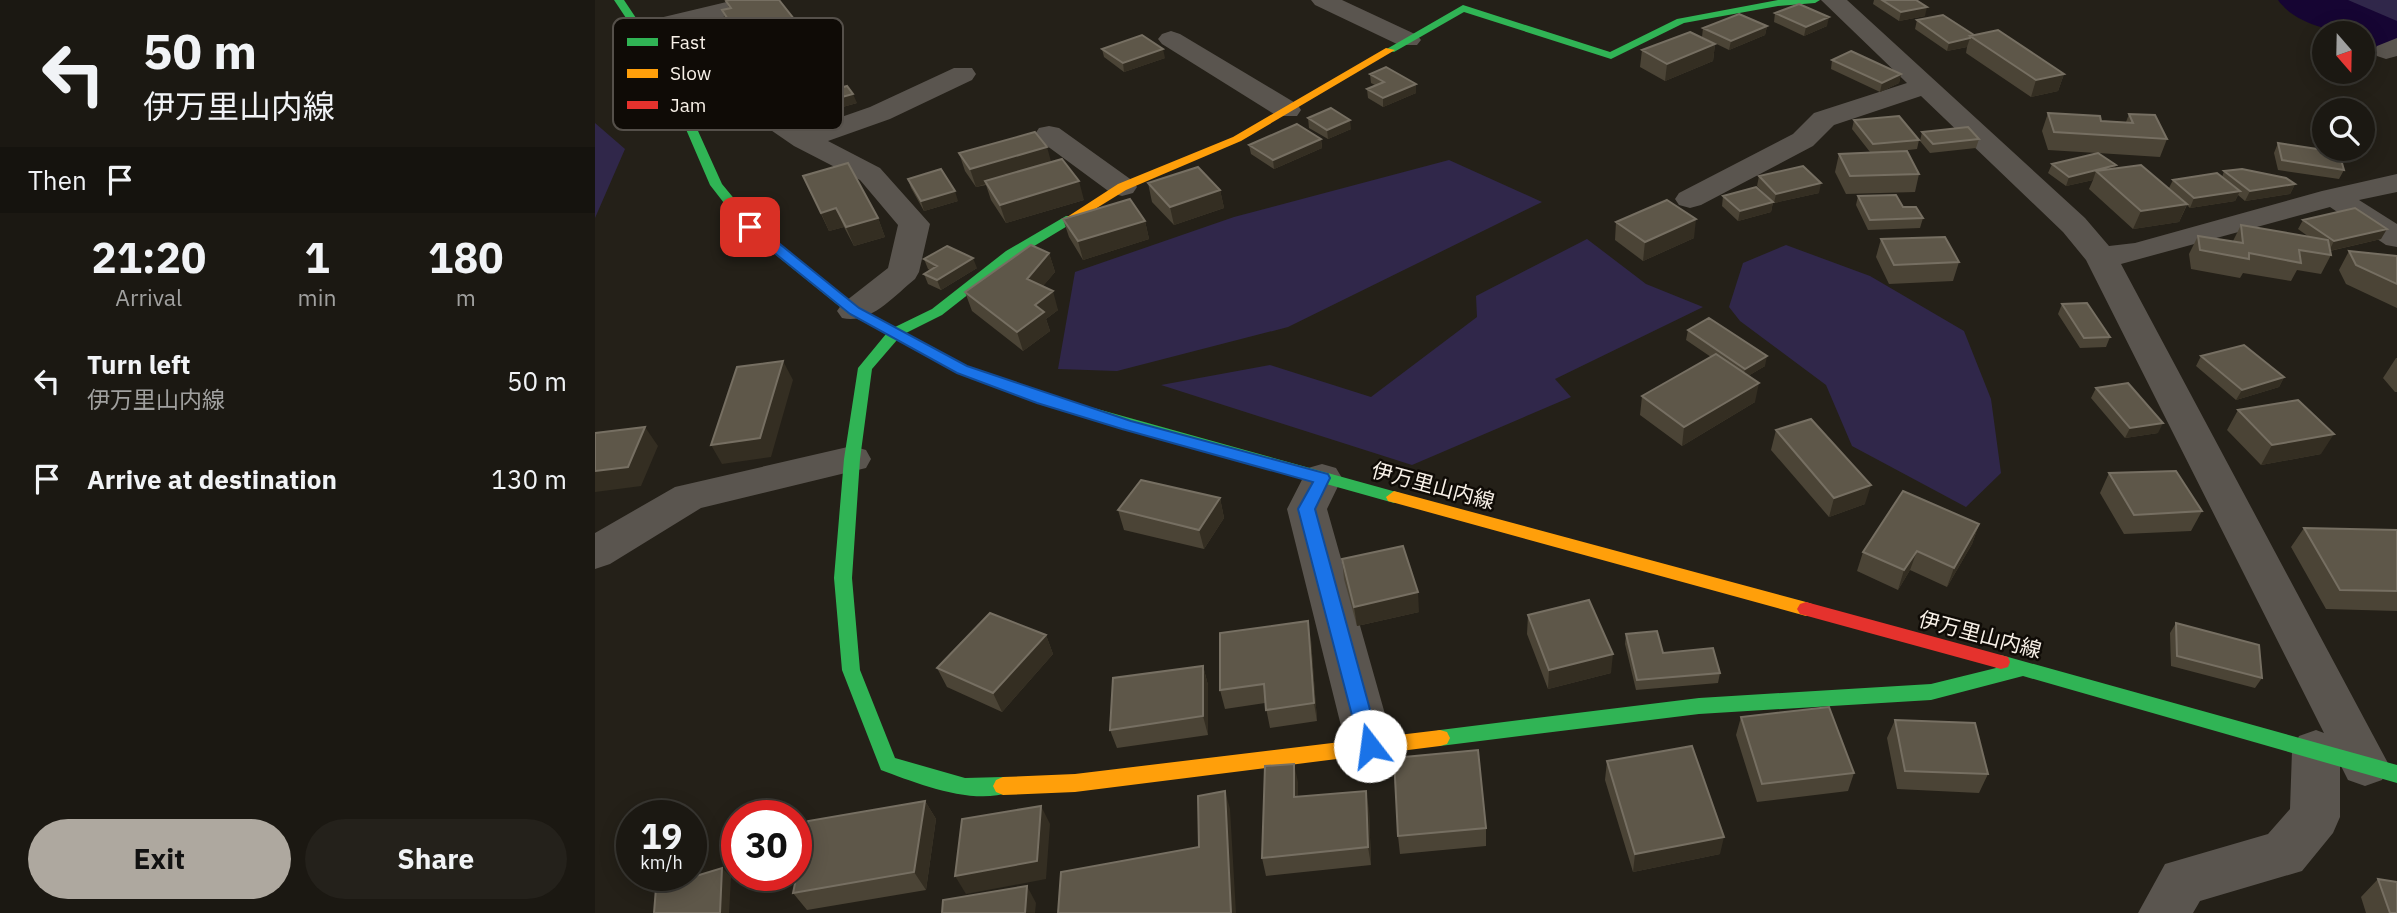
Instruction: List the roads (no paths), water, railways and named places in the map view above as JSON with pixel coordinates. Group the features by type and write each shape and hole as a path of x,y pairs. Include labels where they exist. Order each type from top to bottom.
{"street":[{"name":"伊万里山内線","path":"619,0 631,18"},
{"path":"689,18 765,0"},
{"path":"1322,0 1408,40"},
{"path":"1815,0 1778,3 1681,21 1611,56 1463,8 1237,139 1122,187 1011,254 937,312 895,333 865,368 852,459 843,578 851,670 888,764 965,787 1075,783 1699,706 1931,692 2024,668"},
{"path":"1833,0 2074,225 2101,257 2381,769"},
{"path":"1171,38 1287,110"},
{"path":"843,126 880,113 963,74"},
{"path":"1691,200 1803,140 1824,119 1925,86"},
{"name":"伊万里山内線","path":"692,130 716,185 750,227 855,311 962,370 1042,399 1322,478 2024,668 2381,769"},
{"path":"789,130 870,174 914,224 903,272 855,311"},
{"path":"804,140 832,130"},
{"path":"1049,134 1122,187"},
{"path":"2101,257 2137,252 2333,197 2397,183"},
{"path":"2333,197 2397,238"},
{"path":"595,553 689,497 852,459"},
{"path":"1322,478 1307,509 1370,746"},
{"path":"2165,913 2183,881 2284,854 2315,817 2316,751"}],"waterway":[{"path":"2304,0 2397,40"}]}
